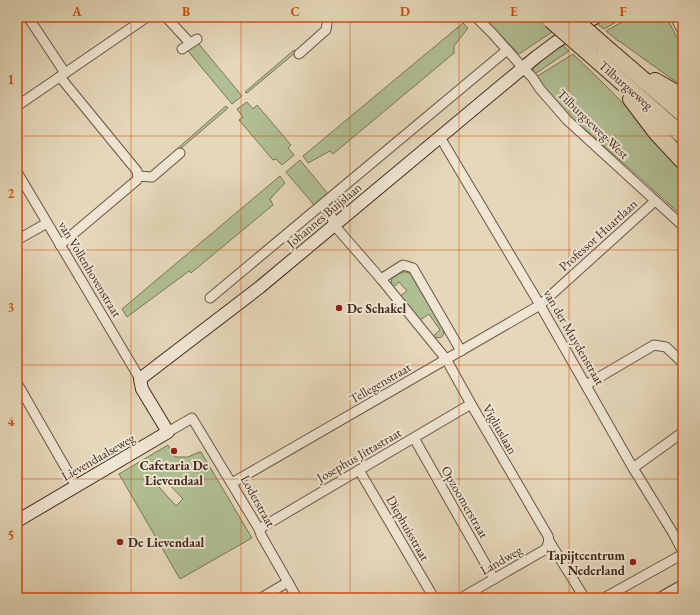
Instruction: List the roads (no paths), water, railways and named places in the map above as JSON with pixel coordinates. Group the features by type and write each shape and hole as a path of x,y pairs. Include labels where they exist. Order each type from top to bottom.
{"highway":[{"name":"Tilburgseweg","path":"571,17 597,50"},
{"name":"Tilburgseweg","path":"550,18 597,50 618,68 683,114"},
{"name":"Tilburgseweg","path":"618,68 683,136"},
{"path":"618,68 683,97"},
{"path":"618,68 656,132 683,162"}],"street":[{"path":"28,17 63,75 137,171 138,176 137,180 60,245"},
{"path":"17,106 147,17"},
{"path":"166,17 190,43"},
{"path":"299,54 326,30 328,17"},
{"name":"Tilburgseweg-West","path":"476,17 523,68 567,120 683,226"},
{"path":"523,68 556,42 596,17"},
{"path":"675,17 683,32"},
{"name":"Johannes Buijslaan","path":"210,298 507,50"},
{"name":"Johannes Buijslaan","path":"140,379 260,287 523,68"},
{"name":"van der Muydenstraat","path":"440,137 540,305 633,468 673,533 683,553"},
{"path":"138,176 152,177 180,153"},
{"name":"van Vollenhovenstraat","path":"17,172 140,379"},
{"name":"Professor Huartlaan","path":"540,305 655,201"},
{"name":"Vigliuslaan","path":"322,204 330,215 334,225 381,279 446,360 548,536 549,541 586,598"},
{"path":"17,240 47,223"},
{"path":"381,279 403,265 413,268 461,351"},
{"name":"Tellegenstraat","path":"232,483 540,305"},
{"path":"586,385 654,345 666,347 683,363"},
{"path":"140,379 142,389 168,432"},
{"path":"17,383 76,486"},
{"name":"Josephus Jittastraat","path":"259,529 471,404"},
{"name":"Loderstraat","path":"192,418 259,529 297,598"},
{"name":"Lievendaalseweg","path":"17,521 192,418"},
{"path":"633,468 683,432"},
{"name":"Opzoomerstraat","path":"414,438 494,579"},
{"name":"Diephuisstraat","path":"359,470 434,598"},
{"name":"Landweg","path":"461,598 546,549 549,541"},
{"path":"604,598 683,553"},
{"path":"261,598 288,582"},
{"path":"662,598 683,586"}],"place":[{"name":"De Schakel","path":"339,308"},
{"name":"Cafetaria De Lievendaal","path":"174,451"},
{"name":"De Lievendaal","path":"120,542"},
{"name":"Tapijtcentrum Nederland","path":"633,562"}]}
